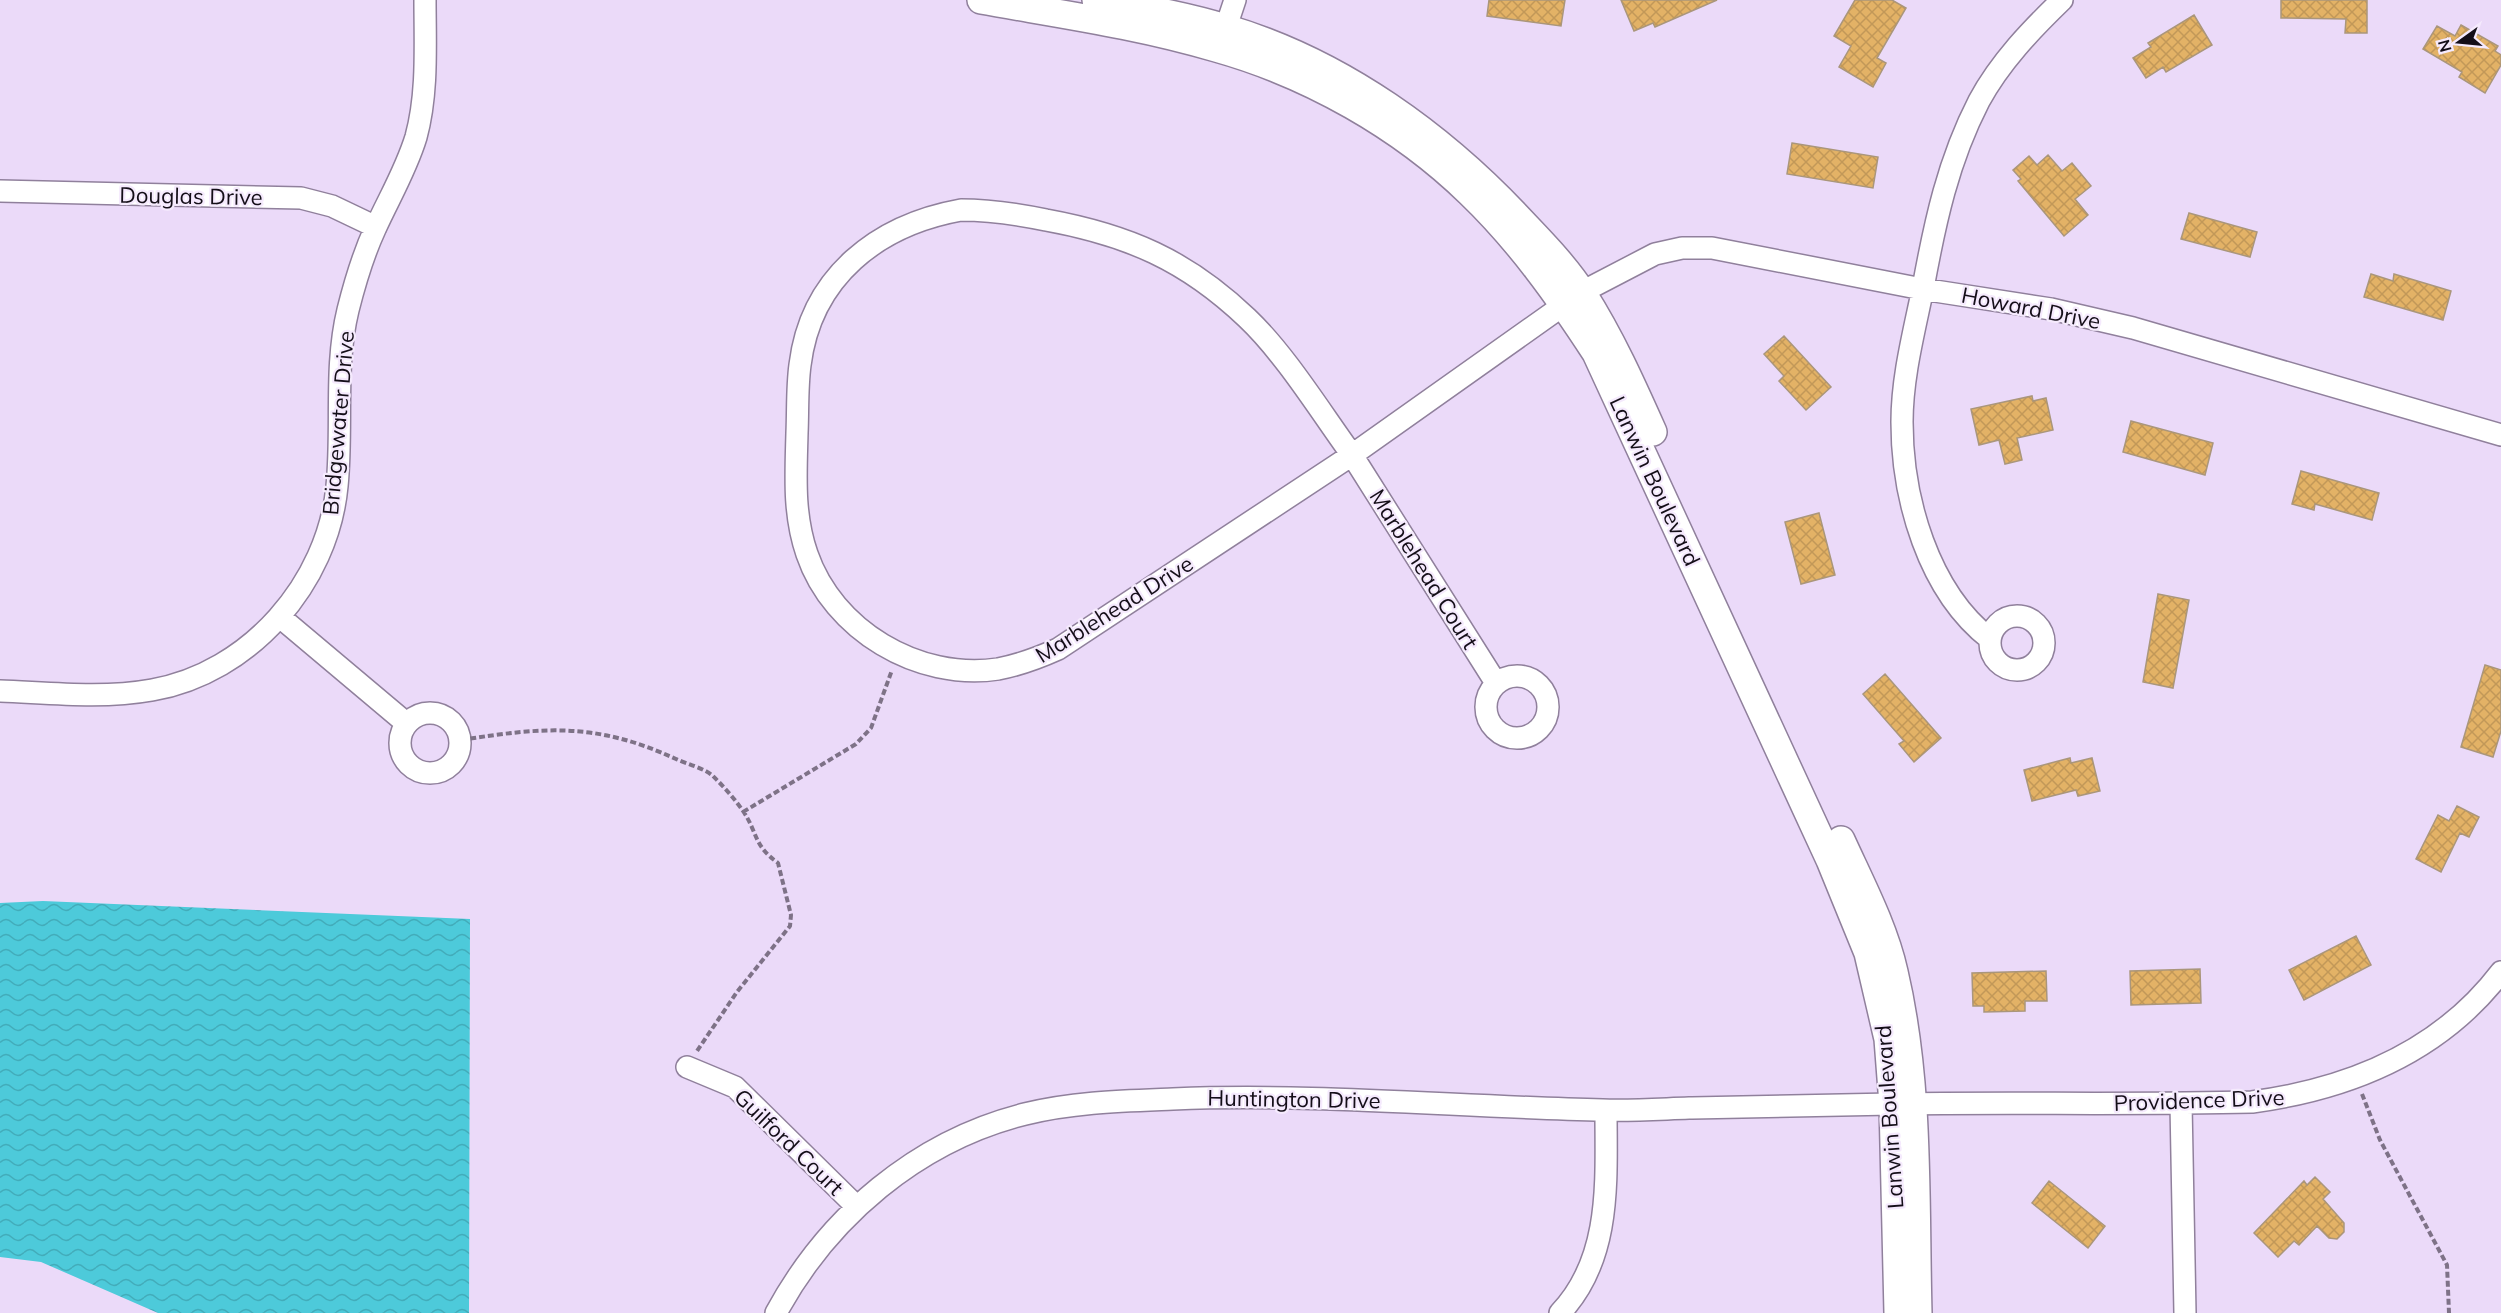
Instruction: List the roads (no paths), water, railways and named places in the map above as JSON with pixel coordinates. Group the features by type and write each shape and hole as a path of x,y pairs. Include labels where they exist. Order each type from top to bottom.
{"street":[{"name":"Bridgewater Drive","path":"0,691 114,695 154,690 189,679 222,664 256,640 280,617 301,589 319,557 331,522 337,486 342,351 346,322 361,263 402,176 416,136 423,100 425,0"},
{"name":"Lanwin Boulevard","path":"981,0 1166,34 1222,38"},
{"name":"Lanwin Boulevard","path":"1096,0 1321,67 1377,99 1435,138 1487,184 1550,250 1573,298 1617,354 1868,899 1894,969 1908,1043 1902,1104 1898,1313"},
{"path":"1222,38 1235,0"},
{"path":"1990,639 1961,611 1940,577 1924,540 1912,501 1905,462 1902,422 1905,381 1943,189 1959,141 1980,99 2006,60 2036,25 2062,0"},
{"name":"Douglas Drive","path":"0,191 301,198 332,206 376,227"},
{"name":"Marblehead Drive","path":"1352,455 1248,318 1183,268 1139,244 1098,229 992,210 940,213 901,226 876,240 852,260 830,286 807,334 800,364 796,497 798,522 807,555 832,601 851,622 898,654 935,666 965,670 996,669 1039,657 1068,643 1352,455 1573,298"},
{"name":"Howard Drive","path":"1573,298 1655,254 1682,248 1713,248 1922,289 2051,309 2133,328 2501,435"},
{"name":"Marblehead Court","path":"1352,455 1496,683"},
{"path":"280,617 406,723"},
{"path":"432,712 445,716 457,728 461,740 460,750 450,766 441,772 421,772 407,763 401,753 401,732 406,723 422,713 432,712"},
{"name":"Providence Drive","path":"1902,1104 2181,1104 2252,1102 2296,1096 2378,1069 2425,1042 2457,1018 2501,972"},
{"name":"Guilford Court","path":"687,1067 735,1087 856,1206"},
{"name":"Huntington Drive","path":"776,1313 790,1286 823,1242 856,1206 893,1176 934,1150 977,1130 1023,1115 1070,1105 1241,1096 1606,1111 1902,1104"},
{"name":"Lanwin Boulevard","path":"1902,1104 1918,1313"},
{"path":"2181,1104 2185,1313"},
{"path":"1560,1313 1583,1280 1602,1227 1606,1195 1606,1111"}],"water":[{"path":"43,901 470,919 469,1313 158,1313 41,1262 0,1257 0,903"}]}
